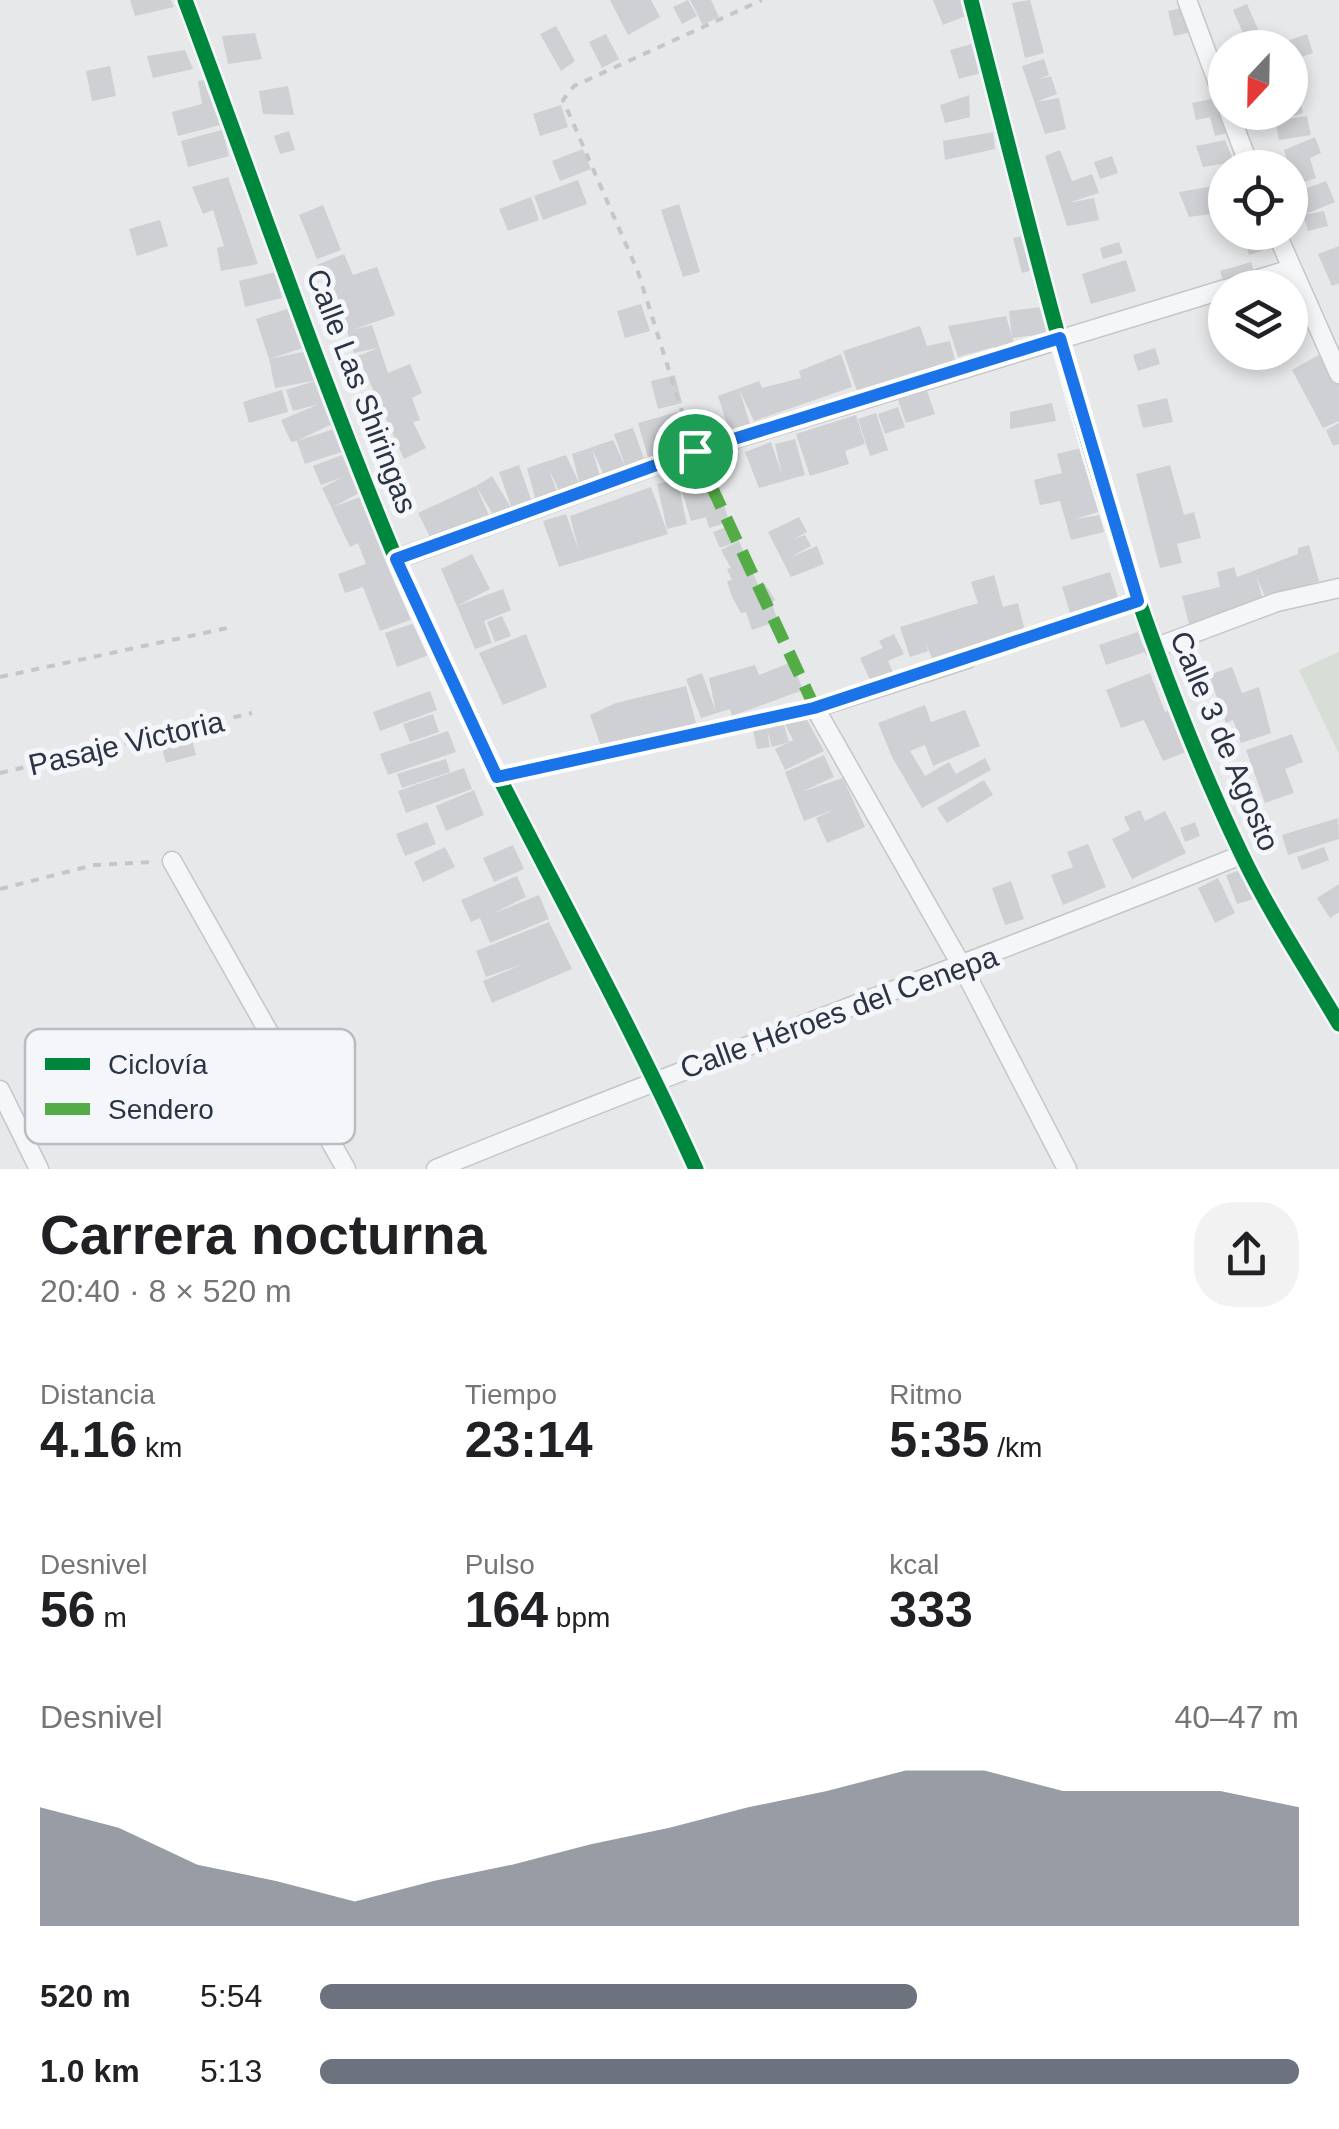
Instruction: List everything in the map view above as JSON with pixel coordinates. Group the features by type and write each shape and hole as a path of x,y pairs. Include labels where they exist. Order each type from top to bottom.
{"street":[{"name":"Calle Las Shiringas","path":"184,0 396,559 497,777 656,1079 696,1169"},
{"name":"Calle 3 de Agosto","path":"971,0 1060,338 1154,648 1241,855 1339,1024"},
{"path":"1187,0 1208,56"},
{"path":"1283,250 1339,374"},
{"path":"396,559 695,451 1208,294"},
{"path":"1154,648 1276,602 1339,588"},
{"path":"967,659 814,708 963,968 1067,1169"},
{"name":"Calle Héroes del Cenepa","path":"436,1169 656,1079 963,968 1241,855"},
{"path":"172,862 267,1029"},
{"path":"0,1090 25,1141"},
{"path":"27,1144 39,1169"},
{"path":"332,1144 346,1169"}],"path":[{"path":"695,451 638,272 564,100 574,86 762,0"},
{"path":"967,659 1138,601"},
{"path":"0,678 232,626"},
{"path":"497,777 814,708"},
{"path":"0,889 94,865 172,862"}],"shaded area":[{"path":"1339,652 1339,754 1299,670"}],"building":[{"path":"130,0 171,0 174,7 135,16"},
{"path":"610,0 651,0 660,17 628,35"},
{"path":"688,0 697,16 682,24 673,7"},
{"path":"690,0 711,0 719,17 703,25"},
{"path":"933,0 962,0 968,15 943,25"},
{"path":"1030,0 1044,53 1025,58 1012,3"},
{"path":"1247,4 1258,30 1242,30 1233,10"},
{"path":"1186,7 1192,32 1174,36 1168,11"},
{"path":"556,26 575,61 561,71 540,34"},
{"path":"255,33 262,59 228,64 222,36"},
{"path":"606,34 619,59 602,68 589,42"},
{"path":"972,44 981,73 959,79 950,50"},
{"path":"185,50 193,69 153,78 147,56"},
{"path":"1044,59 1049,75 1037,80 1051,76 1057,94 1036,102 1059,98 1066,129 1045,134 1022,66"},
{"path":"110,66 116,96 92,101 86,71"},
{"path":"214,78 224,124 178,136 172,112 202,104 198,81"},
{"path":"288,86 294,115 263,114 259,91"},
{"path":"969,95 970,117 945,123 940,105"},
{"path":"1208,100 1208,117 1196,120 1192,103"},
{"path":"561,105 568,127 540,136 533,114"},
{"path":"1308,121 1311,135 1279,140 1277,130 1308,130"},
{"path":"222,130 229,156 188,167 181,141"},
{"path":"289,131 295,150 280,154 274,136"},
{"path":"993,132 995,149 945,160 943,141"},
{"path":"1315,137 1321,153 1310,158 1316,178 1308,181 1308,150 1284,150"},
{"path":"1225,140 1229,150 1208,150 1208,166 1203,167 1196,146"},
{"path":"583,149 591,169 560,181 552,161"},
{"path":"1060,150 1072,181 1092,174 1099,193 1068,203 1094,198 1099,220 1067,226 1045,156"},
{"path":"1112,156 1118,173 1100,179 1094,162"},
{"path":"228,177 258,264 221,271 217,248 224,246 213,210 203,214 192,187"},
{"path":"578,180 587,204 543,220 534,196"},
{"path":"1326,181 1335,202 1308,213 1308,188"},
{"path":"1208,187 1208,214 1189,217 1179,192"},
{"path":"531,197 539,220 508,231 499,209"},
{"path":"679,204 700,272 683,277 661,210"},
{"path":"323,205 341,250 317,259 299,215"},
{"path":"1324,211 1328,226 1308,231 1308,214"},
{"path":"160,220 168,246 137,256 129,229"},
{"path":"1031,234 1040,268 1022,273 1013,238"},
{"path":"1119,242 1123,253 1103,259 1100,248"},
{"path":"1339,246 1339,283 1332,286 1318,254"},
{"path":"344,254 353,275 377,267 395,315 352,330 372,325 388,373 410,364 422,393 412,398 420,420 413,422 426,448 404,459 358,356 378,348 354,353 332,283 326,285 317,265"},
{"path":"1126,260 1136,291 1091,304 1082,274"},
{"path":"1251,262 1253,270 1223,270"},
{"path":"275,272 282,298 245,307 239,281"},
{"path":"641,304 650,331 625,338 617,311"},
{"path":"296,306 309,346 269,359 256,319"},
{"path":"1049,306 1053,333 1012,338 1009,311"},
{"path":"1006,316 1015,347 995,353 994,347 958,357 948,326"},
{"path":"920,326 927,346 950,341 955,360 857,391 843,351"},
{"path":"1155,348 1160,364 1138,371 1133,355"},
{"path":"312,350 334,423 291,442 281,420 319,404 293,411 286,390 318,380 275,388 269,359"},
{"path":"1322,353 1339,382 1339,421 1323,428 1292,370 1308,370 1308,361"},
{"path":"841,354 852,387 754,421 739,389 750,424 729,430 718,396 759,381 762,388 801,378 799,371"},
{"path":"675,375 682,403 658,409 651,381"},
{"path":"282,390 288,412 249,423 243,402"},
{"path":"927,391 935,414 906,423 898,400"},
{"path":"1167,398 1173,422 1143,428 1137,405"},
{"path":"1052,403 1056,421 1010,429 1010,412"},
{"path":"898,407 905,427 885,434 878,414"},
{"path":"681,411 689,439 665,446 668,455 649,461 638,423"},
{"path":"876,413 888,450 870,456 858,419"},
{"path":"856,415 865,444 845,451 849,464 810,476 796,434"},
{"path":"1339,423 1339,444 1333,446 1326,430"},
{"path":"340,427 347,450 305,464 297,441"},
{"path":"633,428 645,461 626,468 614,434"},
{"path":"795,439 805,475 759,488 745,452 771,442 782,475 775,444"},
{"path":"613,440 626,468 605,477 592,449 601,480 561,495 548,467 558,495 536,501 527,468 566,455 580,485 572,454"},
{"path":"1085,447 1102,511 1075,519 1100,515 1104,532 1071,540 1060,501 1040,505 1034,480 1062,473 1057,454"},
{"path":"342,455 359,493 333,507 360,497 368,516 372,514 418,617 380,631 363,587 345,593 338,574 366,564 358,543 350,547 322,488 343,477 321,485 313,466"},
{"path":"519,465 533,505 513,511 499,472"},
{"path":"1170,465 1184,515 1194,512 1201,538 1177,544 1182,563 1160,568 1136,474"},
{"path":"492,476 513,511 497,521 476,486"},
{"path":"677,479 687,524 667,529 657,484"},
{"path":"695,480 697,488 717,481 729,522 709,528 706,517 691,521 680,484"},
{"path":"476,486 491,520 434,545 418,513"},
{"path":"651,487 668,534 559,567 543,521 566,514 579,551 570,516"},
{"path":"799,517 807,532 794,539 805,535 811,546 791,557 817,546 824,564 791,577 768,532"},
{"path":"732,525 739,541 720,548 713,532"},
{"path":"739,541 759,587 765,584 775,600 766,606 772,604 778,621 752,630 746,612 741,613 732,597 727,581 732,580 727,569 731,568 721,550"},
{"path":"1309,545 1319,581 1266,599 1256,576 1264,602 1189,624 1182,596 1220,587 1217,572 1234,567 1237,577 1298,554 1298,548"},
{"path":"472,554 490,589 457,606 441,569"},
{"path":"1110,572 1120,604 1072,619 1062,587"},
{"path":"994,575 1003,607 1018,603 1026,635 993,644 992,640 933,661 925,641 928,651 910,657 900,627 978,603 971,582"},
{"path":"503,589 511,610 484,621 492,643 475,649 457,606"},
{"path":"502,616 511,636 495,642 487,622"},
{"path":"418,622 429,655 397,667 385,633"},
{"path":"1138,632 1145,652 1106,665 1099,645"},
{"path":"526,634 547,687 503,705 479,653"},
{"path":"894,634 904,654 888,661 893,672 871,682 860,658 883,648 879,641"},
{"path":"792,662 803,690 732,716 730,709 701,718 686,679 702,673 716,712 709,678 755,665 759,675"},
{"path":"1232,667 1242,693 1259,687 1271,733 1241,743 1233,720 1226,723 1209,675"},
{"path":"1150,673 1165,712 1171,709 1188,751 1163,761 1144,720 1121,728 1106,690"},
{"path":"686,686 696,723 602,749 590,715 616,703"},
{"path":"430,691 437,710 380,731 373,712"},
{"path":"925,705 931,722 965,710 980,746 933,766 925,745 910,751 925,776 949,762 956,774 985,758 991,770 922,808 892,757 878,723"},
{"path":"801,709 824,751 785,770 775,749 789,742 772,747 767,730 770,747 757,749 752,726"},
{"path":"433,714 439,732 410,742 403,724"},
{"path":"189,727 196,755 166,763 158,734"},
{"path":"448,731 456,752 388,775 380,754"},
{"path":"1292,734 1303,762 1285,769 1294,793 1265,803 1246,750"},
{"path":"824,755 834,777 801,792 843,778 865,827 827,843 816,818 835,809 804,821 785,772"},
{"path":"446,759 450,772 402,788 397,774"},
{"path":"464,768 472,789 406,813 398,791"},
{"path":"984,780 993,795 947,823 937,808"},
{"path":"474,790 484,815 446,831 436,806"},
{"path":"1140,810 1145,821 1165,811 1186,853 1132,879 1112,839 1130,830 1124,817"},
{"path":"1338,818 1339,839 1288,855 1282,835"},
{"path":"427,822 436,844 405,856 396,834"},
{"path":"1195,822 1200,836 1185,842 1180,828"},
{"path":"1088,844 1106,887 1063,905 1051,875 1073,867 1067,852"},
{"path":"513,845 524,869 494,882 483,858"},
{"path":"445,847 455,867 423,882 414,862"},
{"path":"1324,847 1329,860 1302,870 1297,857"},
{"path":"1246,868 1257,898 1237,904 1226,875"},
{"path":"517,876 526,897 492,914 539,895 549,919 490,943 480,918 471,922 461,900"},
{"path":"1218,878 1235,913 1215,923 1198,888"},
{"path":"1011,881 1024,919 1005,925 992,888"},
{"path":"1339,884 1339,912 1330,918 1317,898"},
{"path":"549,922 572,969 492,1003 483,981 526,963 486,977 476,951"}],"marked path":[{"path":"695,451 815,708"}],"cycle path":[{"path":"185,0 314,350 430,637 696,1169"},
{"path":"971,0 1055,326 1155,647 1195,751 1241,853 1339,1024"}],"route":[{"path":"1060,338 1138,601 814,708 497,777 396,559 695,451 1060,338"}]}
